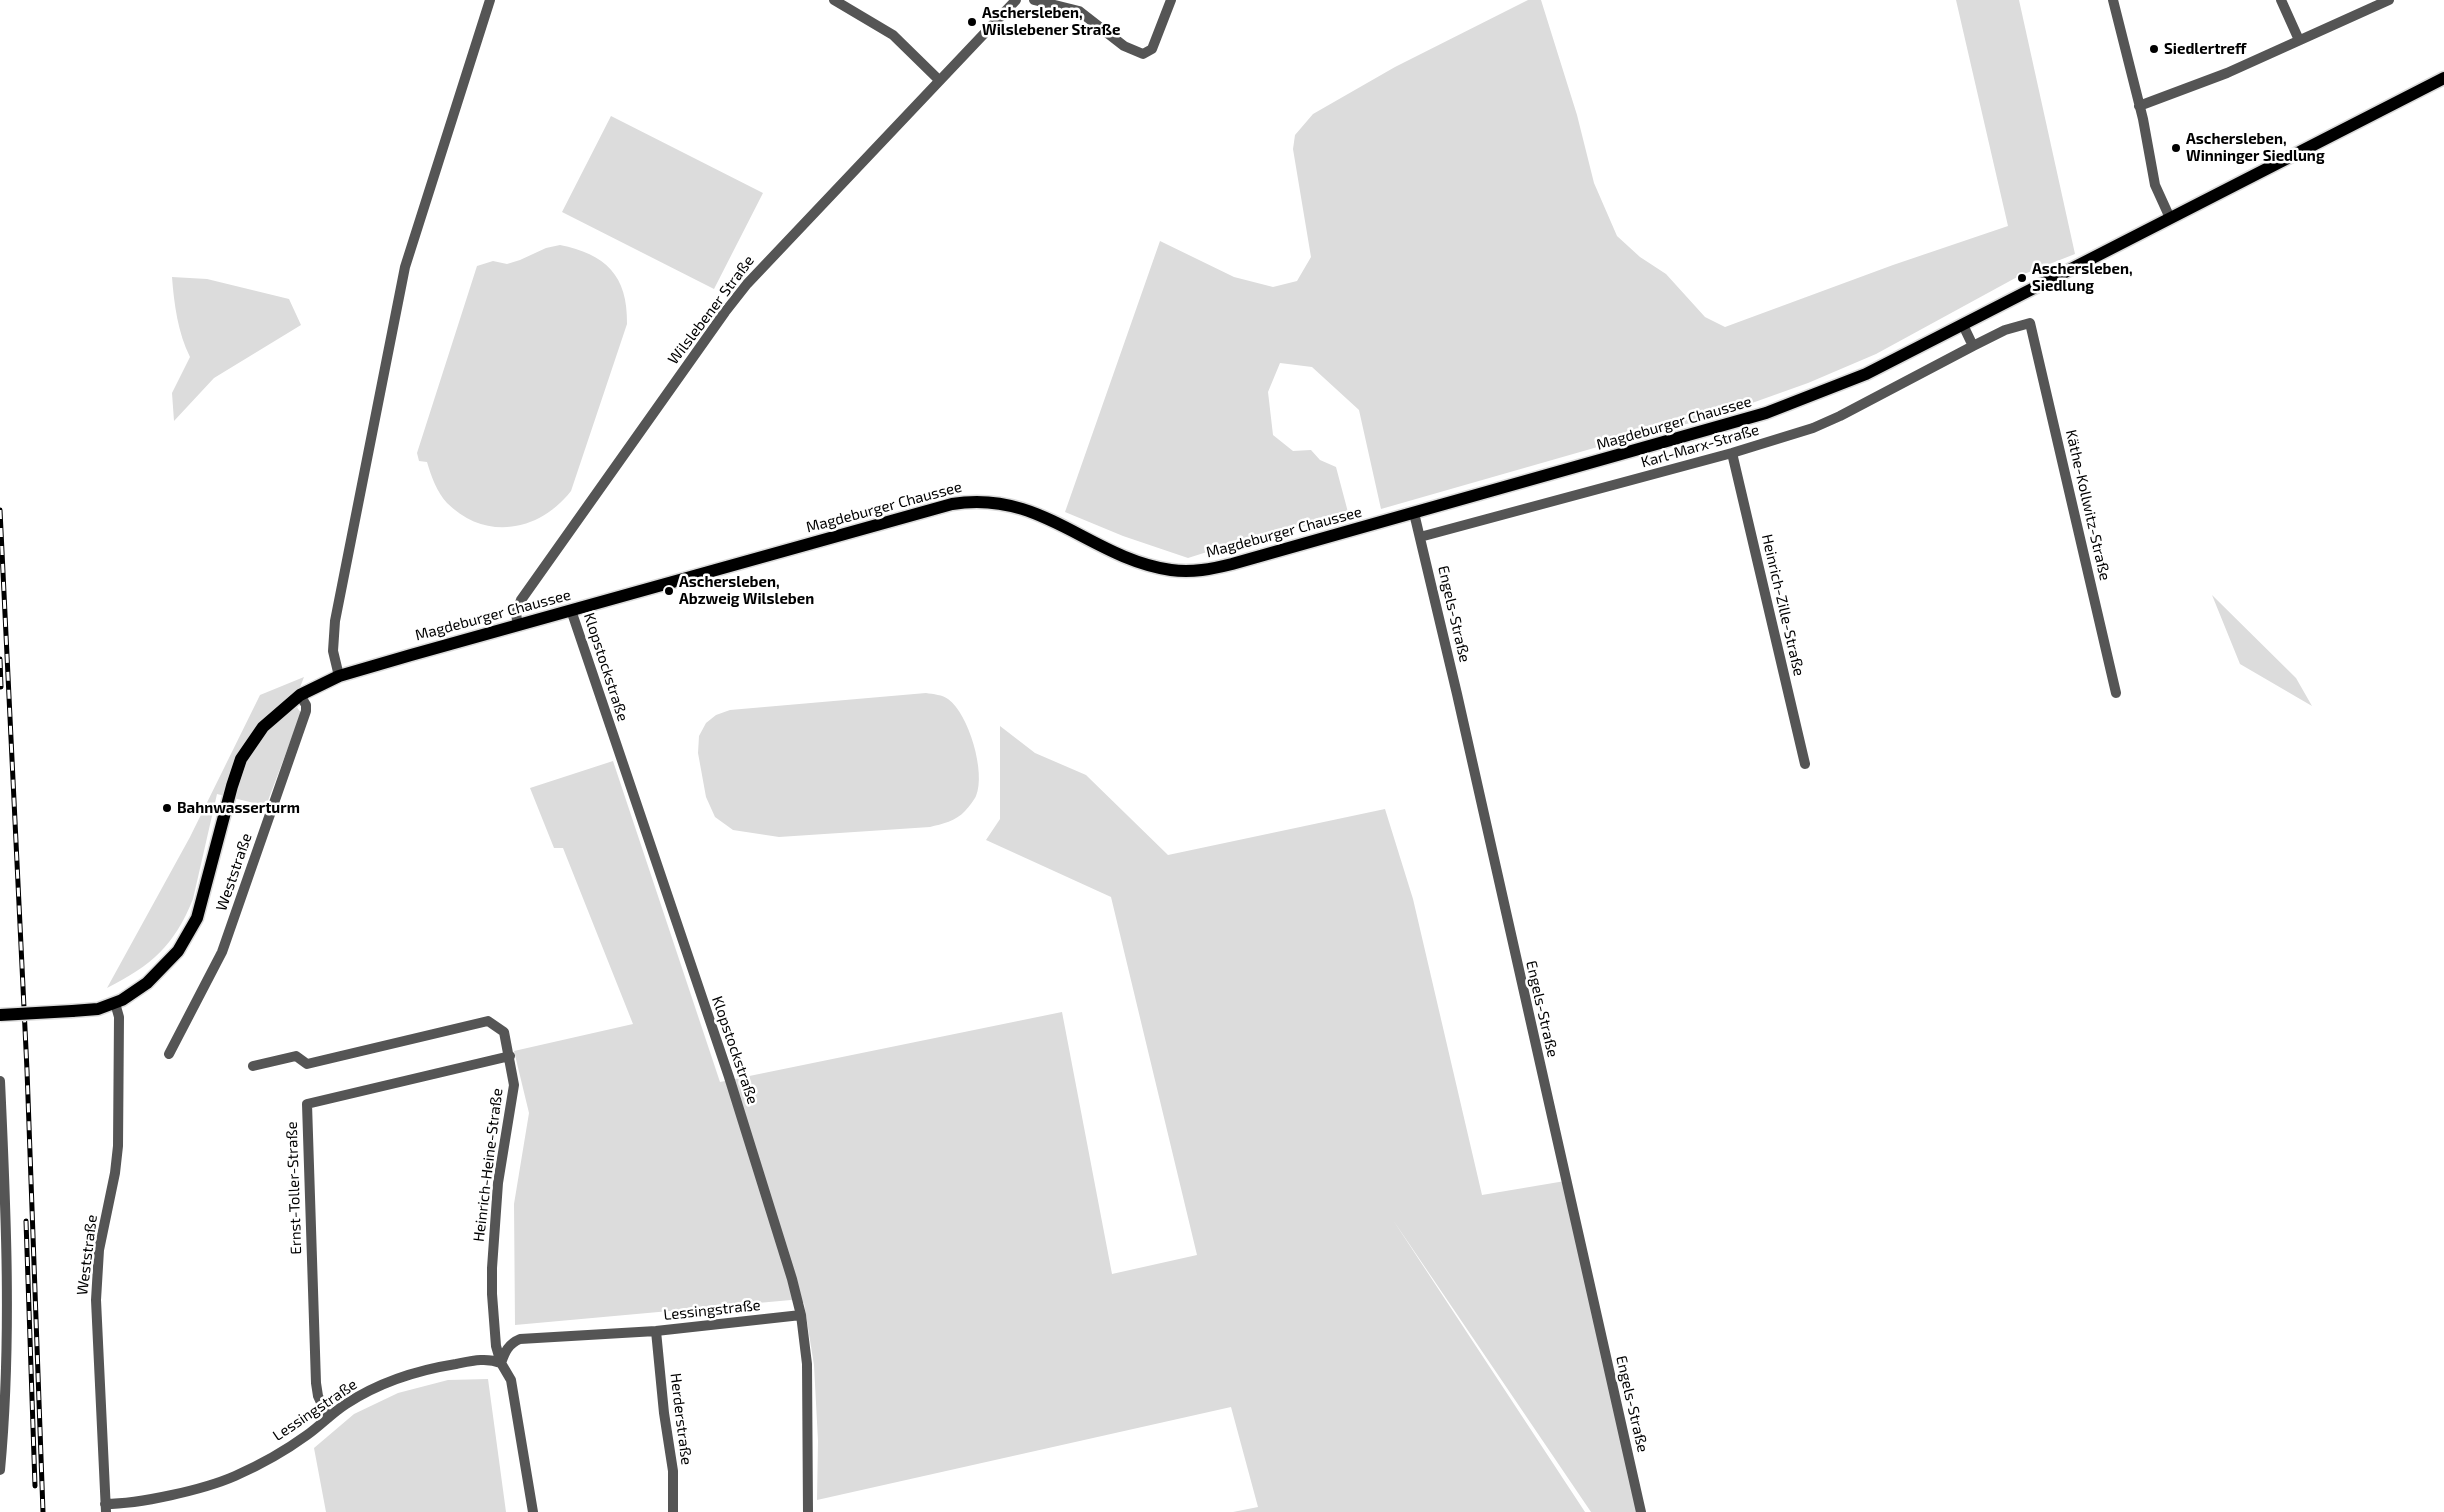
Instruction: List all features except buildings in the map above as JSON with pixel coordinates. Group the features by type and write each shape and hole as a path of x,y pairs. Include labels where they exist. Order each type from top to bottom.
{"main road":[{"name":"Magdeburger Chaussee","path":"0,1015 98,1009 136,991 170,962 186,940 198,918 232,786 242,759 262,727 300,695 339,676 921,512 974,501 998,502 1019,507 1127,558 1159,568 1191,571 1232,564 1414,513 1766,413 1847,382 1963,325 2444,78"}],"street":[{"path":"339,676 333,651 336,621 405,267 490,0"},
{"path":"834,0 864,15 894,35 939,80"},
{"name":"Wilslebener Straße","path":"518,625 516,614 521,600 725,312 771,257 1016,0"},
{"path":"1034,0 1079,11 1124,46 1143,54 1152,49 1171,0"},
{"path":"2113,0 2139,106 2155,185 2170,218"},
{"path":"2281,0 2299,40"},
{"path":"2139,106 2162,96 2201,84 2389,0"},
{"name":"Karl-Marx-Straße","path":"1420,536 1732,453 1813,428 1840,416 2004,330 2030,323"},
{"name":"Käthe-Kollwitz-Straße","path":"2030,323 2116,693"},
{"path":"1963,325 1973,346"},
{"name":"Heinrich-Zille-Straße","path":"1732,453 1805,764"},
{"name":"Engels-Straße","path":"1414,513 1641,1512"},
{"name":"Klopstockstraße","path":"572,610 732,1086 782,1244 801,1315 807,1364 808,1512"},
{"name":"Weststraße","path":"169,1054 222,952 306,711 306,705 300,695"},
{"name":"Weststraße","path":"105,1508 96,1300 99,1250 115,1174 118,1146 119,1016 115,1002"},
{"name":"Heinrich-Heine-Straße","path":"253,1066 296,1056 307,1064 488,1021 504,1032 514,1085 498,1183 492,1268 493,1326 501,1363 511,1380 533,1512"},
{"name":"Ernst-Toller-Straße","path":"328,1418 318,1396 316,1383 307,1104 510,1056"},
{"path":"0,1081 6,1233 0,1470"},
{"name":"Lessingstraße","path":"105,1508 206,1486 234,1477 298,1442 328,1418 361,1396 414,1374 467,1362 491,1359 501,1363 506,1348 512,1342 520,1339 656,1331 801,1315"},
{"name":"Herderstraße","path":"656,1331 664,1413 673,1471 673,1512"}],"shaded area":[{"path":"1528,0 1541,0 1577,115 1594,183 1617,236 1640,257 1666,274 1705,317 1725,327 1893,265 2008,226 1956,0 2019,0 2075,254 2019,276 1876,354 1808,383 1710,418 1608,444 1381,509 1359,410 1312,367 1280,363 1268,392 1273,435 1293,451 1311,450 1320,460 1336,467 1349,516 1248,539 1188,558 1123,536 1065,512 1160,241 1234,277 1273,287 1297,281 1311,257 1293,149 1295,135 1313,114 1395,67"},
{"path":"611,116 763,193 714,289 562,212"},
{"path":"560,245 590,254 611,270 623,292 627,324 571,491 558,505 528,523 512,527 495,527 478,523 462,515 447,503 435,484 427,462 419,461 417,453 477,266 493,261 507,264 546,248"},
{"path":"172,277 207,279 289,299 301,325 214,378 174,421 172,393 190,357 182,338 177,318"},
{"path":"2212,595 2296,678 2312,706 2240,664"},
{"path":"304,677 294,703 301,713 266,806 217,794 193,899 178,930 149,962 123,980 107,988 190,837 260,695"},
{"path":"926,693 946,698 956,707 969,730 977,759 979,786 976,796 965,811 949,822 930,827 779,837 733,830 715,817 706,797 698,753 699,736 706,723 716,715 730,710"},
{"path":"1000,726 1035,753 1086,775 1168,855 1385,809 1413,899 1482,1195 1565,1181 1641,1512 1591,1512 1393,1220 1585,1512 1233,1512 1258,1507 1231,1407 817,1500 818,1441 814,1365 804,1303 791,1300 515,1325 514,1204 529,1113 514,1051 633,1024 563,848 554,848 530,788 613,761 720,1082 1062,1012 1112,1274 1197,1255 1111,897 986,840 1000,819"},
{"path":"488,1379 506,1512 326,1512 314,1448 354,1414 398,1393 448,1380"}],"railway":[{"path":"0,510 27,1070 43,1512"},
{"path":"0,659 1,687"},
{"path":"26,1221 35,1486"}],"place":[{"name":"Aschersleben, Wilslebener Straße","path":"972,22"},
{"name":"Siedlertreff","path":"2154,49"},
{"name":"Aschersleben, Winninger Siedlung","path":"2176,148"},
{"name":"Aschersleben, Siedlung","path":"2022,278"},
{"name":"Aschersleben, Abzweig Wilsleben","path":"669,591"},
{"name":"Bahnwasserturm","path":"167,808"}]}
